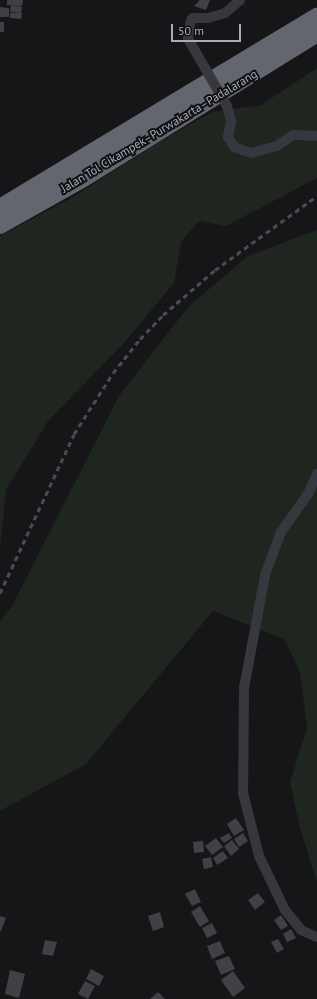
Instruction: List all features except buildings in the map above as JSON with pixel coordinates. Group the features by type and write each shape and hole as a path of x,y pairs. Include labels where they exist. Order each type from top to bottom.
{"highway":[{"name":"Jalan Tol Cikampek–Purwakarta–Padalarang","path":"0,208 317,17"},
{"name":"Jalan Tol Cikampek–Purwakarta–Padalarang","path":"0,225 80,180 317,33"}],"street":[{"path":"240,0 224,13 191,20 188,38 227,106 231,121 228,137 234,147 252,153 277,146 293,135 317,136"},
{"path":"317,474 308,494 282,532 264,575 244,688 243,793 259,856 285,910 301,930 317,936"}],"shaded area":[{"path":"317,68 317,178 226,226 199,221 181,242 174,283 124,343 48,421 6,490 0,549 0,236 73,197 161,141 212,112 261,105"},
{"path":"317,230 317,882 300,828 290,782 307,728 300,672 284,639 213,611 86,764 0,811 0,621 12,606 119,396 188,307 248,256"}],"railway":[{"path":"0,593 74,434 113,373 140,339 163,315 215,270 317,196"}]}
